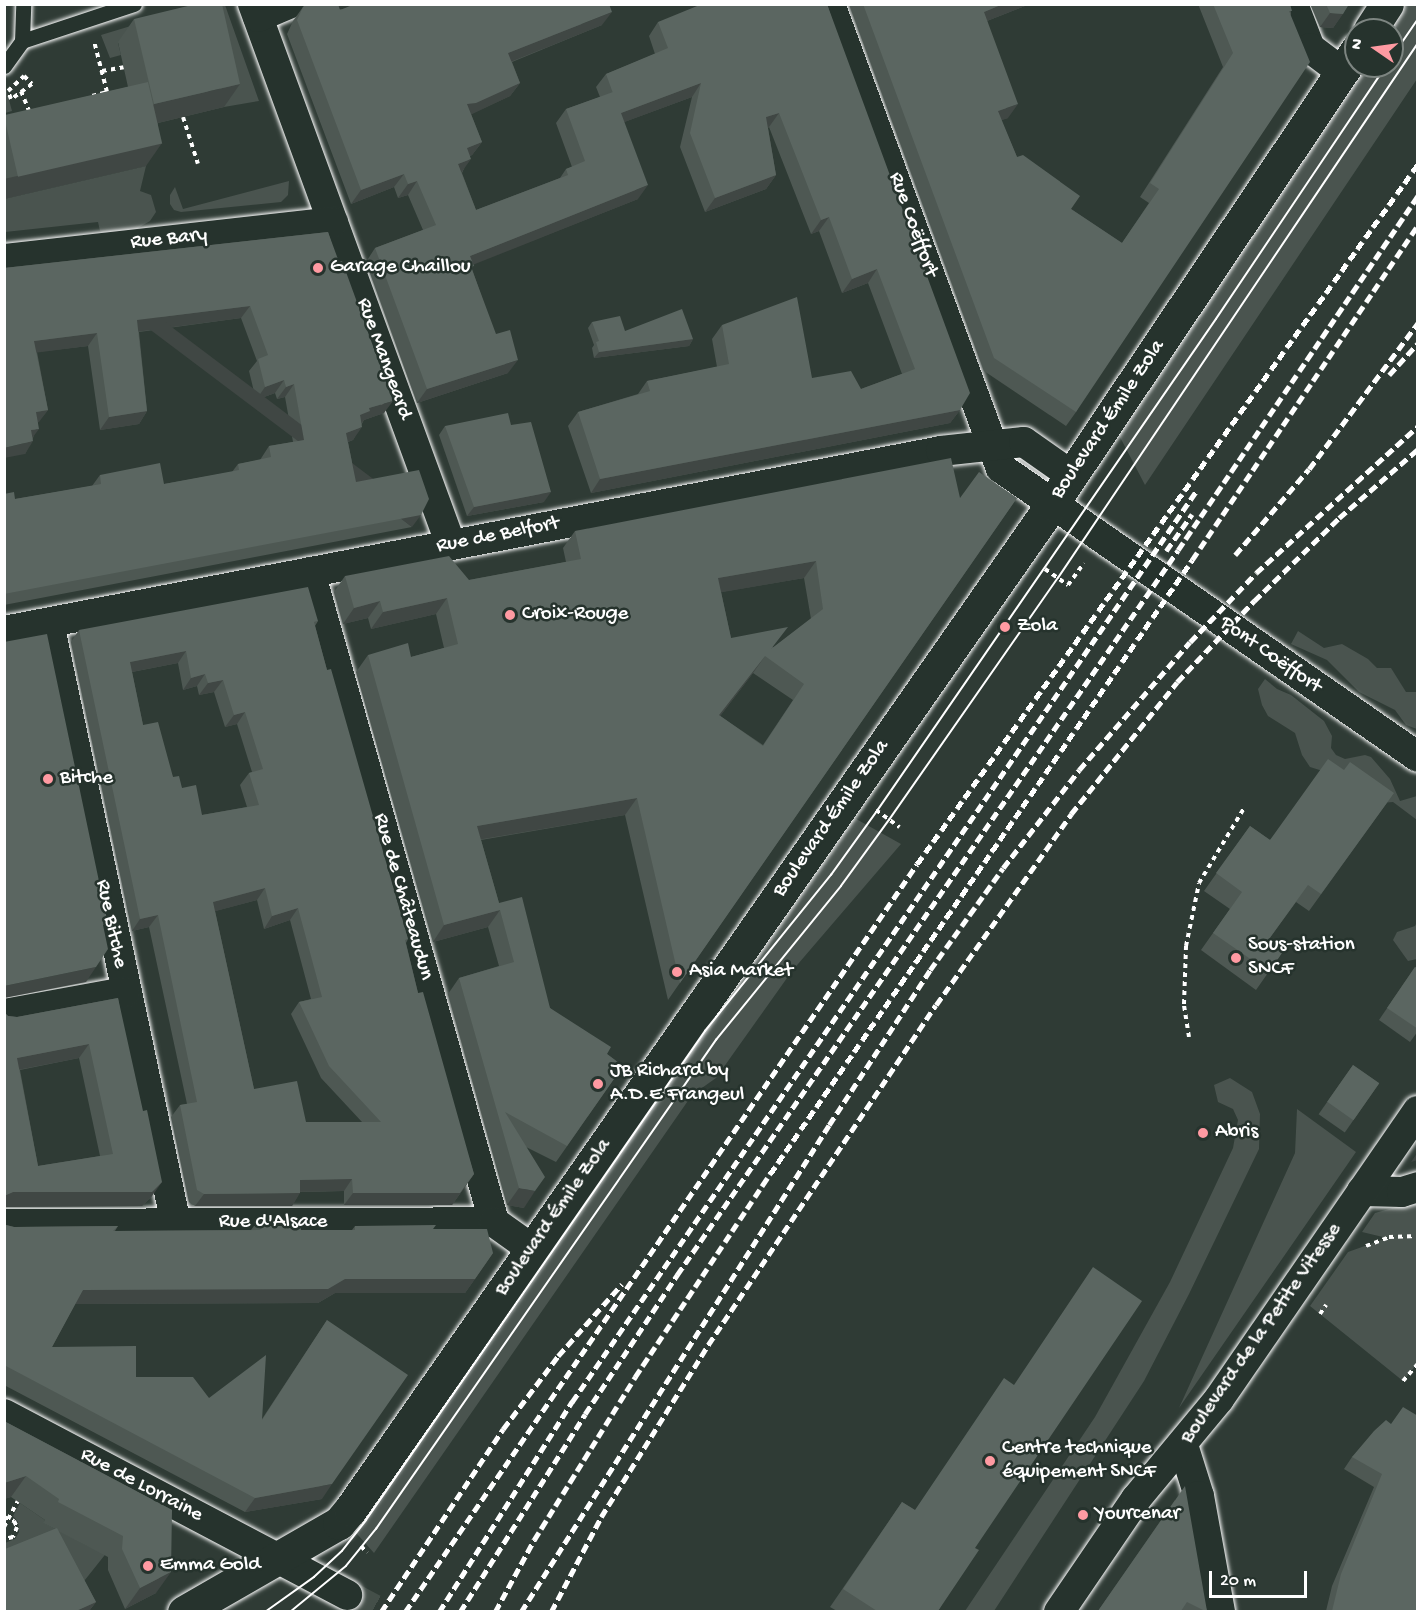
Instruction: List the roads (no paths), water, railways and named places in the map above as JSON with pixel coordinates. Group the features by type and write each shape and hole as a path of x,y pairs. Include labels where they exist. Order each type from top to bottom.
{"main road":[{"path":"1378,18 1387,4"},
{"name":"Boulevard Émile Zola","path":"184,1611 339,1523 350,1510 1052,504 1344,68"}],"street":[{"path":"255,11 289,4"},
{"name":"Rue Coëffort","path":"830,4 1001,468 1052,504"},
{"path":"1293,4 1310,48 1344,59"},
{"name":"Rue Mangeard","path":"255,11 451,544"},
{"name":"Rue Bary","path":"4,259 333,222"},
{"name":"Rue de Belfort","path":"4,631 941,450 1023,442 1071,476"},
{"name":"Pont Coëffort","path":"1052,504 1418,757"},
{"name":"Rue de Châteaudun","path":"310,572 494,1222"},
{"name":"Rue Bitche","path":"49,623 125,992 176,1224"},
{"path":"4,1014 125,992"},
{"name":"Boulevard de la Petite Vitesse","path":"1059,1611 1136,1499 1219,1399 1418,1111"},
{"path":"1362,1191 1402,1192 1418,1187"},
{"path":"494,1222 532,1249"},
{"name":"Rue d'Alsace","path":"4,1224 494,1222"},
{"name":"Rue de Lorraine","path":"4,1414 346,1595"},
{"path":"1183,1445 1199,1496 1220,1611"}],"lane":[{"path":"4,66 22,41 23,4"},
{"path":"22,41 134,4"}],"tunnel":[{"path":"347,1595 379,1612"}],"tram line":[{"path":"1404,39 1418,19"},
{"path":"290,1612 346,1566 376,1529 716,1040 841,886 889,820 1058,578 1418,43"},
{"path":"265,1612 314,1577 342,1551 366,1520 705,1031 831,875 877,811 1216,319 1378,78"}],"railway":[{"path":"405,1612 917,864 1418,164"},
{"path":"460,1612 585,1414 677,1275 1178,550 1418,196"},
{"path":"495,1612 534,1540 635,1377 770,1174 1192,560 1418,225"},
{"path":"1235,555 1309,469 1418,323"},
{"path":"1389,375 1418,343"},
{"path":"521,1612 829,1125 930,970 1003,868 1079,770 1190,642 1256,573 1418,426"},
{"path":"551,1612 601,1517 708,1345 936,1005 1071,814 1177,682 1254,601 1339,518 1418,449"},
{"path":"439,1612 572,1402 1197,490"},
{"path":"1166,551 1192,514"},
{"path":"381,1612 503,1429 558,1356 622,1284"}],"place":[{"name":"Garage Chaillou","path":"318,268"},
{"name":"Croix-Rouge","path":"510,615"},
{"name":"Zola","path":"1005,627"},
{"name":"Bitche","path":"48,779"},
{"name":"Sous-station SNCF","path":"1236,958"},
{"name":"Asia Market","path":"677,972"},
{"name":"JB Richard by A.D.E Frangeul","path":"598,1084"},
{"name":"Abris","path":"1203,1133"},
{"name":"Centre technique équipement SNCF","path":"990,1461"},
{"name":"Yourcenar","path":"1083,1515"},
{"name":"Emma Gold","path":"148,1566"}]}
